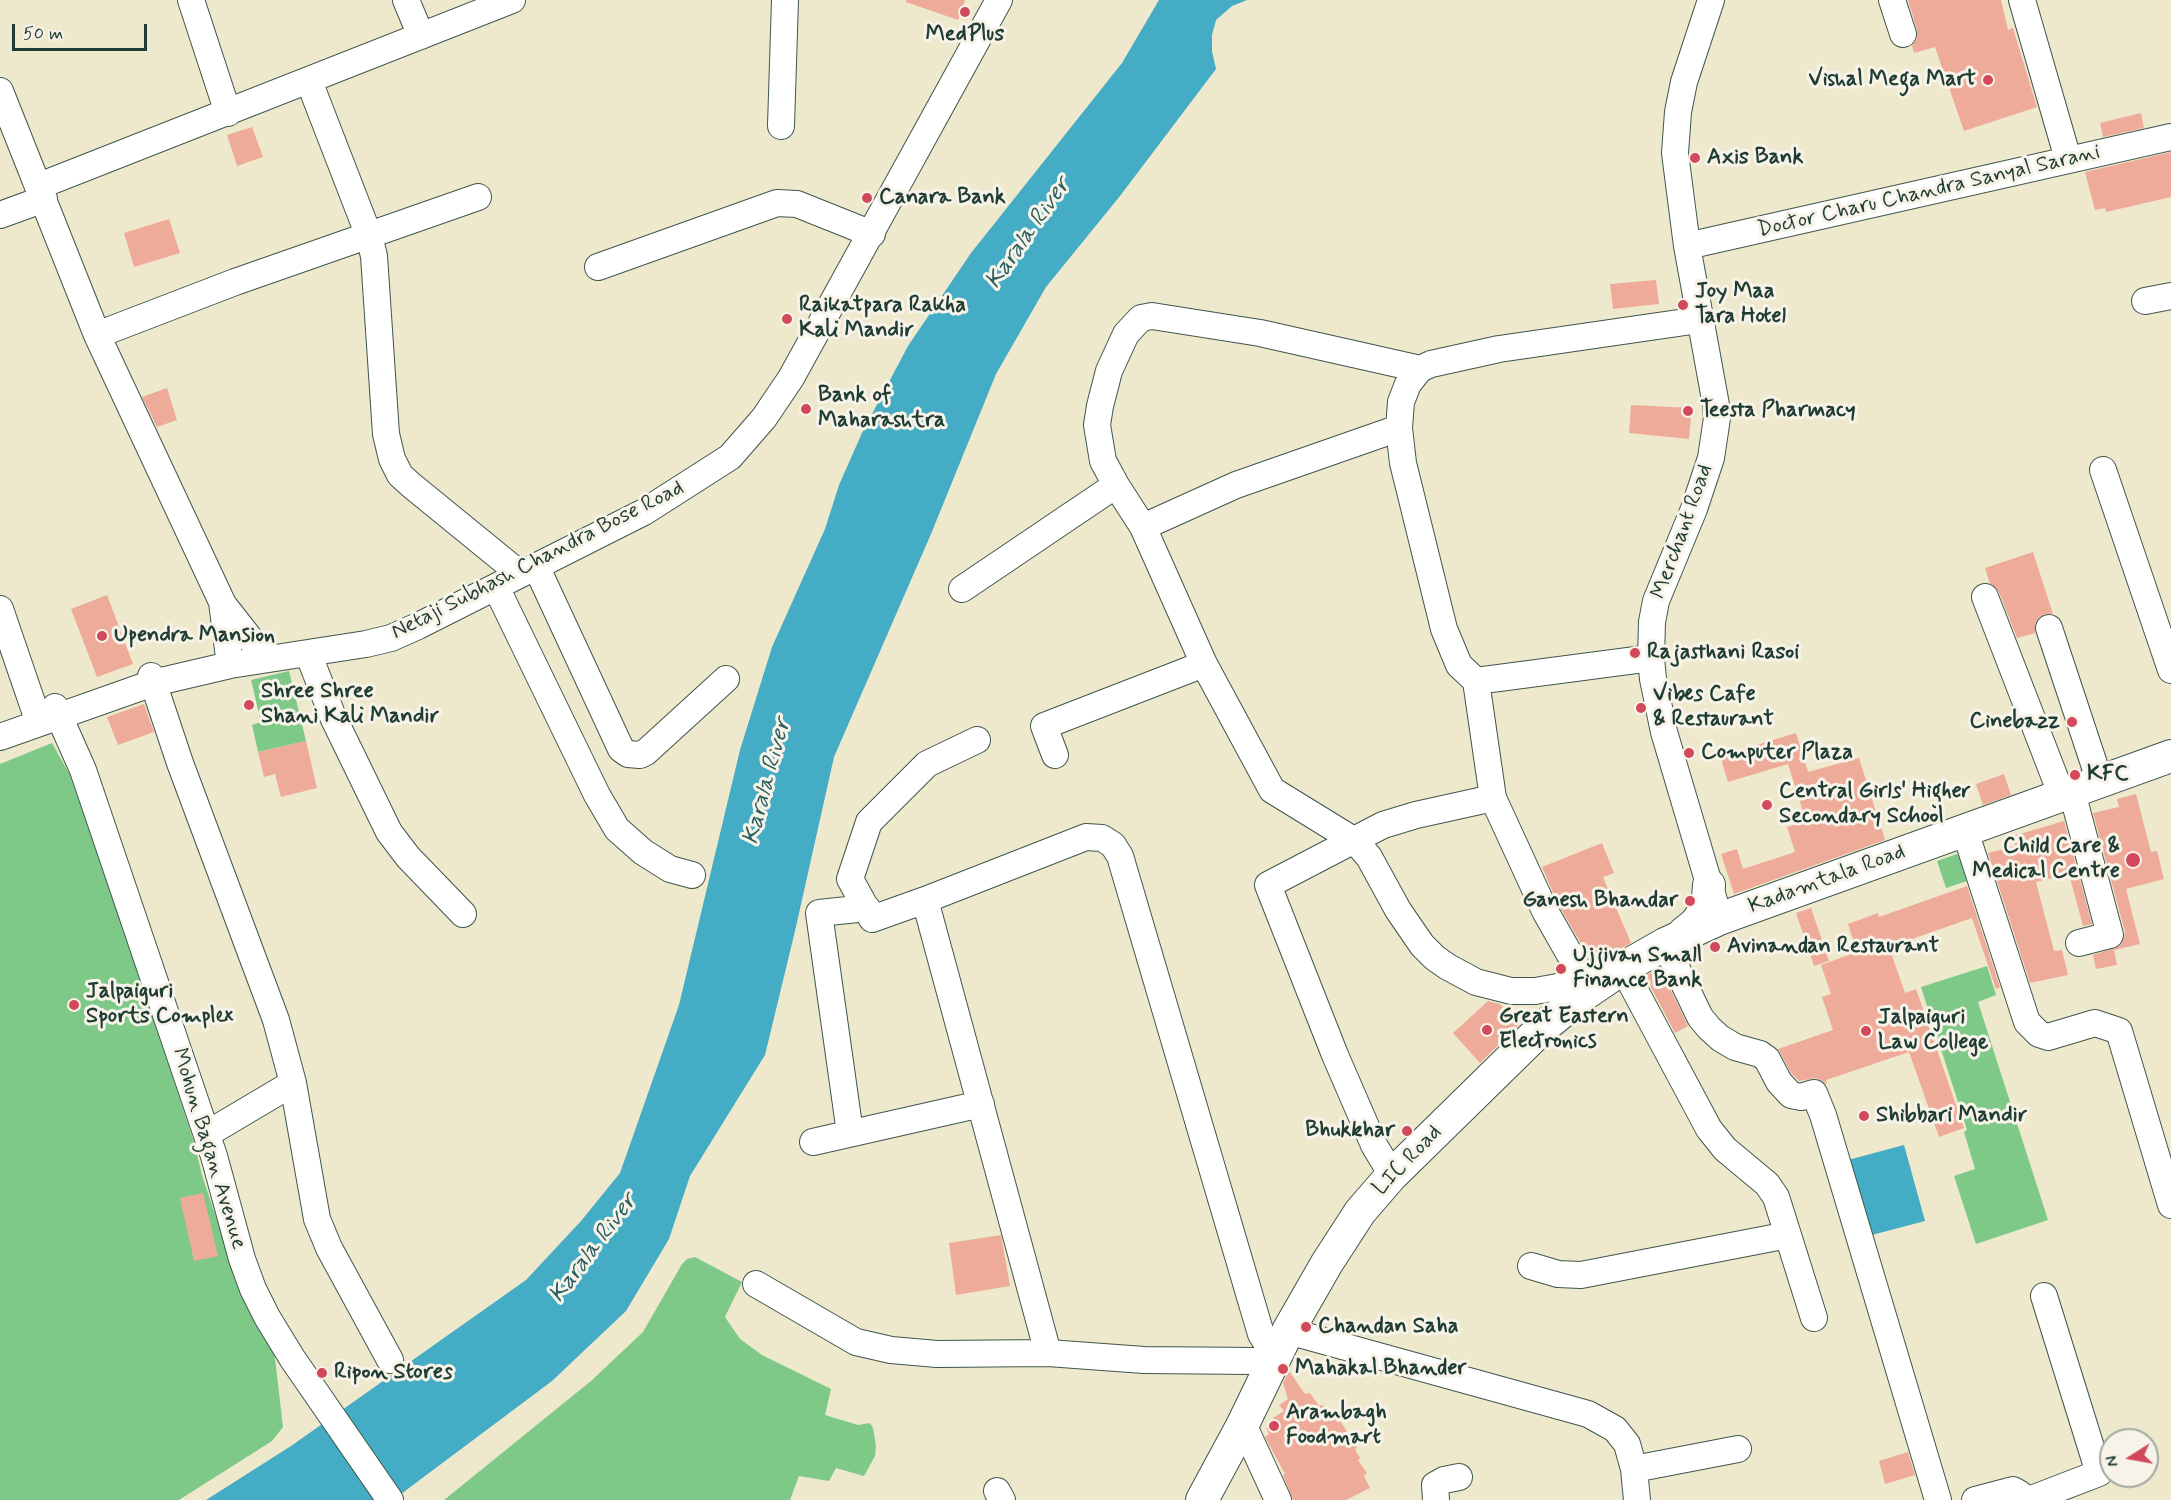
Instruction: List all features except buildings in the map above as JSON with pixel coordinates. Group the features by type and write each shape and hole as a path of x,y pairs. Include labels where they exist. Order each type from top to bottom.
{"main road":[{"name":"Kadamtala Road","path":"1719,919 2171,756"},
{"path":"1674,939 1695,924 1704,912 1709,885"},
{"name":"LIC Road","path":"1202,1500 1243,1424 1282,1344 1327,1263 1360,1212 1392,1175 1589,982 1623,968 1674,939 1719,919"}],"street":[{"path":"191,0 228,113"},
{"path":"406,0 421,36"},
{"path":"0,215 42,193 228,113 512,0"},
{"path":"781,126 785,0"},
{"name":"Netaji Subhash Chandra Bose Road","path":"230,662 308,653 391,638 642,508 730,457 764,418 791,378 985,0"},
{"name":"Netaji Subhash Chandra Bose Road","path":"896,177 999,0"},
{"name":"Merchant Road","path":"1711,0 1693,50 1678,112 1676,153 1687,246 1717,418 1711,458 1694,509 1656,601 1652,622 1651,658 1655,691 1665,732 1719,919"},
{"path":"1892,0 1903,34"},
{"path":"2022,0 2068,159"},
{"path":"309,81 369,236 374,256 386,434 392,459 400,475 515,574 621,749 628,754 640,755 646,752 726,679"},
{"path":"0,91 97,335 222,602 262,654"},
{"name":"Doctor Charu Chandra Sanyal Sarani","path":"1687,246 2171,137"},
{"path":"97,335 235,282 478,197"},
{"path":"598,267 777,203 797,204 867,232"},
{"path":"2145,301 2171,296"},
{"path":"1420,369 1260,333 1152,316 1141,318 1126,334 1109,371 1097,425 1103,461 1143,527 1204,664 1272,790 1355,841 1369,857 1398,910 1422,945 1448,967 1476,982 1511,991 1589,982 1545,910 1494,798 1476,681 1459,665 1444,628 1404,463 1399,428 1401,402 1408,384 1420,369 1431,363 1499,349 1699,320"},
{"path":"1143,527 1236,485 1399,428"},
{"path":"2103,470 2171,670"},
{"path":"962,589 1116,485"},
{"path":"515,574 597,795 617,829 643,852 669,869 692,875"},
{"name":"Netaji Subhash Chandra Bose Road","path":"0,727 152,679 262,654 367,638 390,632 515,574"},
{"path":"1985,597 2078,790"},
{"path":"222,602 230,662"},
{"name":"Mohun Bagan Avenue","path":"0,609 58,710 83,770 207,1134 240,1253 253,1289 292,1358 390,1500"},
{"path":"2049,628 2078,790 2110,935 2079,943"},
{"path":"308,653 333,717 389,832 408,857 463,914"},
{"path":"1476,681 1651,658"},
{"path":"1055,755 1044,726 1204,664"},
{"path":"152,679 180,763 276,1020 293,1083 317,1219 329,1248 390,1360"},
{"name":"Netaji Subhash Chandra Bose Road","path":"0,738 58,710"},
{"path":"977,740 927,764 869,822 850,879 872,919 1086,837 1109,841 1117,850 1261,1334 1282,1344 1588,1414 1615,1429 1627,1444 1634,1469 1637,1500"},
{"path":"1392,1175 1374,1145 1335,1055 1268,885 1383,825 1416,815 1494,798"},
{"path":"1965,831 2027,1022 2039,1034 2048,1037 2095,1023 2119,1031 2167,1174 2171,1205"},
{"path":"925,900 1048,1353"},
{"path":"850,1133 819,913 867,908"},
{"path":"1674,939 1700,1017 1708,1028 1728,1043 1760,1054 1767,1059 1779,1082 1791,1095 1801,1097 1814,1093 1826,1126 1938,1500"},
{"path":"1623,968 1677,1073 1709,1129 1725,1149 1767,1184 1776,1197 1814,1318"},
{"path":"207,1134 293,1083"},
{"path":"813,1142 981,1104"},
{"path":"1531,1266 1558,1274 1581,1275 1788,1235"},
{"path":"756,1284 856,1342 891,1350 938,1354 1048,1353 1144,1360 1255,1362 1282,1344"},
{"path":"2029,1500 2099,1473 2043,1296"},
{"path":"1243,1424 1278,1500"},
{"path":"1634,1469 1738,1449"},
{"path":"1437,1500 1435,1485 1444,1479 1459,1477"},
{"path":"1975,1500 2013,1490 2024,1500"}],"green space":[{"path":"289,671 306,741 258,752 252,725 261,722 251,680"},
{"name":"Jalpaiguri Sports Complex","path":"52,743 70,775 103,867 235,1274 274,1350 283,1427 272,1441 179,1500 0,1500 0,764"},
{"path":"1957,854 1978,865 1982,876 1946,888 1937,861"},
{"path":"1987,966 1996,995 1978,1002 2048,1220 1976,1244 1954,1176 1975,1169 1964,1132 1967,1130 1921,987"},
{"path":"695,1257 742,1282 725,1317 740,1339 762,1355 831,1389 825,1415 858,1425 870,1423 876,1446 875,1456 864,1476 836,1468 829,1481 799,1476 790,1500 444,1500 591,1381 643,1332 682,1264 687,1259"}],"water":[{"name":"Karala River","path":"1159,0 1247,0 1232,6 1216,20 1212,35 1212,51 1216,69 1120,196 1046,287 996,374 931,534 834,757 765,1055 690,1176 669,1239 626,1311 552,1381 393,1500 206,1500 291,1446 526,1280 581,1221 620,1173 679,1005 740,750 772,647 825,529 839,485 862,433 908,346 971,253 1122,63"},
{"path":"1904,1145 1925,1221 1868,1236 1848,1160"}],"place":[{"name":"MedPlus","path":"965,12"},
{"name":"Vishal Mega Mart","path":"1988,80"},
{"name":"Axis Bank","path":"1695,158"},
{"name":"Canara Bank","path":"867,198"},
{"name":"Joy Maa Tara Hotel","path":"1683,305"},
{"name":"Raikatpara Rakha Kali Mandir","path":"787,319"},
{"name":"Bank of Maharashtra","path":"806,409"},
{"name":"Teesta Pharmacy","path":"1688,411"},
{"name":"Upendra Mansion","path":"102,636"},
{"name":"Rajasthani Rasoi","path":"1635,653"},
{"name":"Shree Shree Shani Kali Mandir","path":"249,705"},
{"name":"Vibes Cafe & Restaurant","path":"1641,708"},
{"name":"Cinebazz","path":"2072,722"},
{"name":"Computer Plaza","path":"1689,753"},
{"name":"KFC","path":"2075,775"},
{"name":"Central Girls' Higher Secondary School","path":"1767,805"},
{"name":"Child Care & Medical Centre","path":"2133,860"},
{"name":"Ganesh Bhandar","path":"1690,901"},
{"name":"Avinandan Restaurant","path":"1715,947"},
{"name":"Ujjivan Small Finance Bank","path":"1561,969"},
{"name":"Jalpaiguri Sports Complex","path":"74,1005"},
{"name":"Great Eastern Electronics","path":"1487,1030"},
{"name":"Jalpaiguri Law College","path":"1866,1031"},
{"name":"Shibbari Mandir","path":"1864,1116"},
{"name":"Bhukkhar","path":"1407,1131"},
{"name":"Chandan Saha","path":"1306,1327"},
{"name":"Mahakal Bhander","path":"1283,1369"},
{"name":"Ripon Stores","path":"322,1373"},
{"name":"Arambagh Foodmart","path":"1274,1426"}]}
